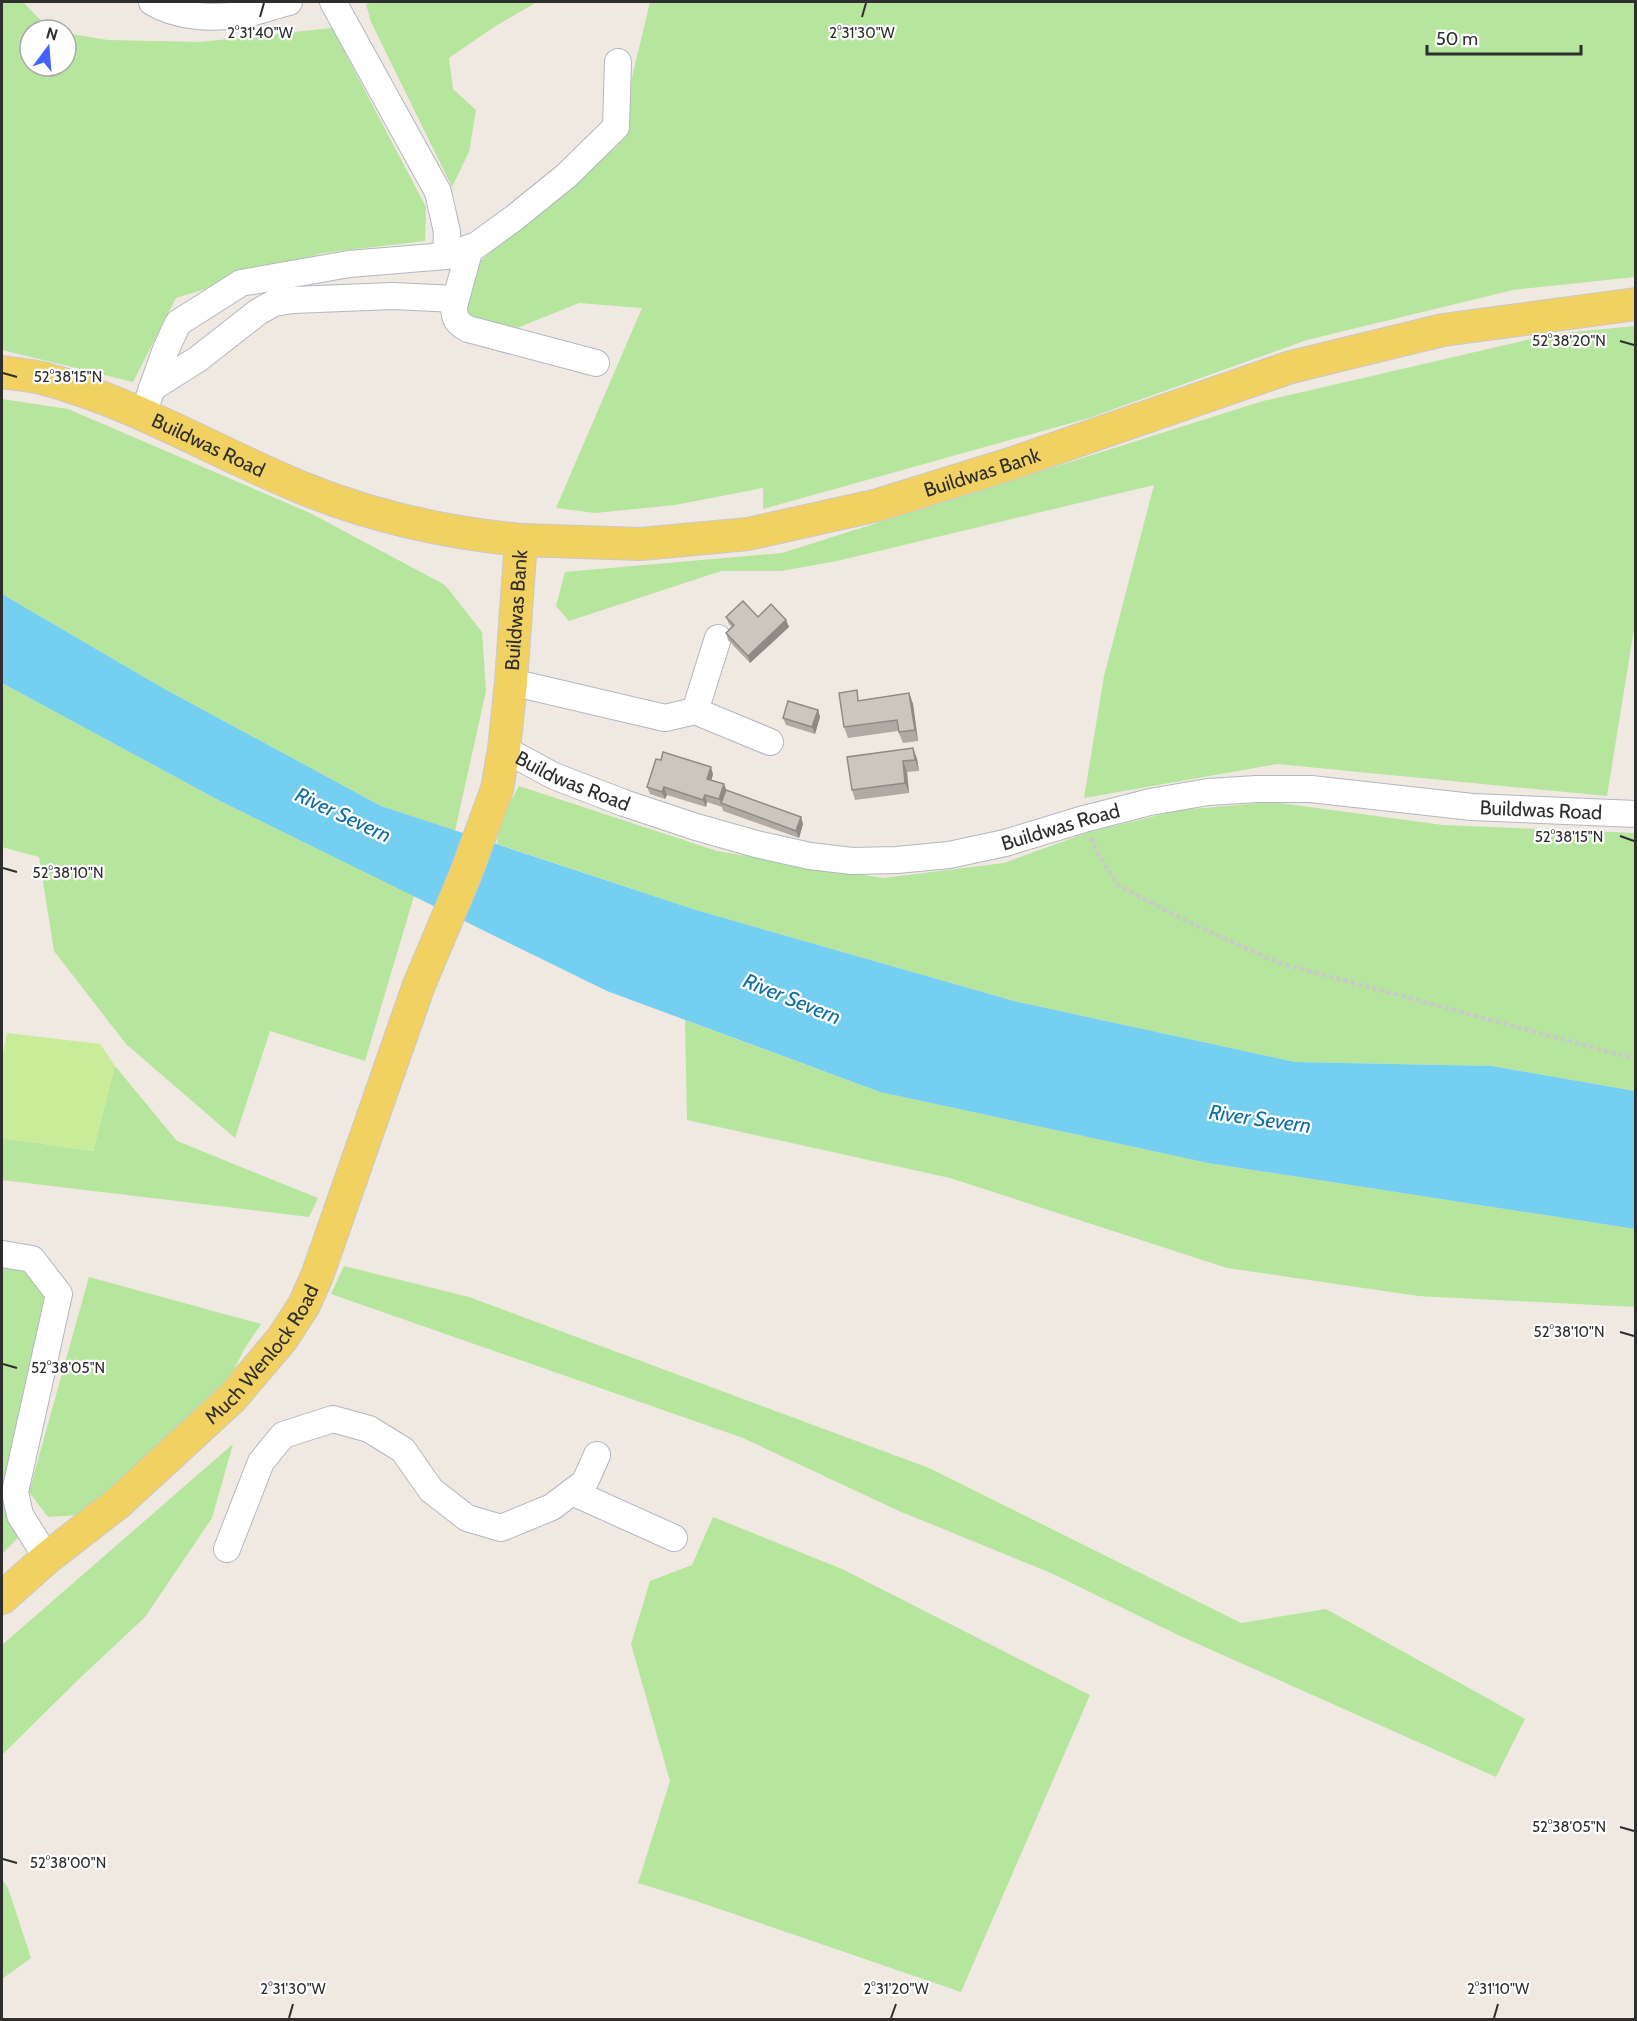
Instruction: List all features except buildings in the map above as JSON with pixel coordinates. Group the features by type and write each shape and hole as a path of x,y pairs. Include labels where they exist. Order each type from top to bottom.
{"main road":[{"name":"Buildwas Bank","path":"497,789 511,682 521,540 641,544 748,534 878,505 1013,463 1291,368 1443,330 1635,304"},
{"name":"Buildwas Road","path":"2,372 40,378 100,396 148,401 290,483 363,509 419,525 460,533 521,540"},
{"name":"Much Wenlock Road","path":"2,1598 47,1558 118,1503 232,1398 282,1340 304,1305 317,1276 419,985 465,876 497,789"}],"street":[{"path":"152,2 180,14 203,16 244,14 290,2"},
{"path":"333,2 438,192 447,232 446,256"},
{"path":"148,401 178,323 241,283 349,264 446,256 477,245 558,183 616,127 618,62"},
{"path":"470,248 456,299 454,316 458,323 468,329 596,363"},
{"path":"148,401 258,312 274,303 293,300 393,296 456,299"},
{"path":"695,711 718,638"},
{"path":"511,682 665,718 695,711 770,742"},
{"name":"Buildwas Road","path":"504,749 554,776 624,803 716,833 810,856 864,861 949,855 1005,843 1084,819 1161,800 1208,792 1257,789 1311,789 1472,807 1635,814"},
{"path":"2,1254 33,1259 59,1294 15,1492 20,1515 47,1558"},
{"path":"227,1549 261,1462 283,1435 333,1419 369,1429 403,1450 431,1490 467,1518 501,1528 552,1508 585,1482 597,1455"},
{"path":"572,1492 674,1538"}],"path":[{"path":"1084,819 1097,852 1119,886 1188,922 1279,963 1635,1059"}],"green space":[{"path":"2,2 23,2 38,18 18,18 18,78 78,78 78,35 108,40 201,42 332,28 426,207 425,241 323,253 176,298 133,382 2,350"},
{"path":"374,2 537,2 494,27 449,58 453,89 476,110 469,152 452,187 371,22 366,4"},
{"path":"650,2 1635,2 1635,277 1513,290 1307,340 1089,418 763,509 763,488 675,505 595,513 556,508 642,308 579,303 512,330 464,313 479,262 619,144 627,98"},
{"path":"1635,326 1635,623 1607,796 1277,764 1084,798 1104,676 1154,485 837,561 781,571 721,571 569,621 556,606 565,572 782,553 1263,401 1553,334"},
{"path":"2,399 68,409 310,513 445,585 482,632 486,691 455,831 381,806 161,687 2,594"},
{"path":"2,683 222,802 414,896 365,1061 270,1031 235,1138 126,1044 54,951 39,857 2,847"},
{"path":"519,786 717,851 883,878 1004,863 1089,832 1180,810 1272,802 1443,825 1635,833 1635,1091 1492,1066 1295,1062 1014,1001 696,910 497,844 499,823"},
{"path":"685,1020 880,1092 1208,1163 1635,1229 1635,1307 1418,1296 1227,1268 950,1178 687,1120"},
{"path":"7,1033 100,1044 115,1066 93,1151 2,1138 2,1058"},
{"path":"115,1066 177,1141 318,1198 309,1217 2,1180 2,1138 93,1151"},
{"path":"2,1265 32,1271 50,1294 20,1536 2,1554"},
{"path":"344,1266 469,1297 929,1468 1241,1623 1326,1609 1525,1719 1496,1777 1178,1635 1051,1573 899,1511 743,1438 331,1294"},
{"path":"89,1277 261,1324 230,1377 178,1428 79,1515 48,1517 29,1492"},
{"path":"233,1444 212,1518 145,1617 2,1755 2,1645"},
{"path":"713,1517 842,1569 1090,1695 961,1992 638,1883 670,1781 631,1644 650,1581 692,1565"},
{"path":"2,1879 8,1888 31,1958 2,1979"}],"water":[{"name":"River Severn","path":"2,594 161,687 381,806 696,910 1014,1001 1295,1062 1492,1066 1635,1091 1635,1229 1208,1163 880,1092 607,991 222,802 2,683"}]}
